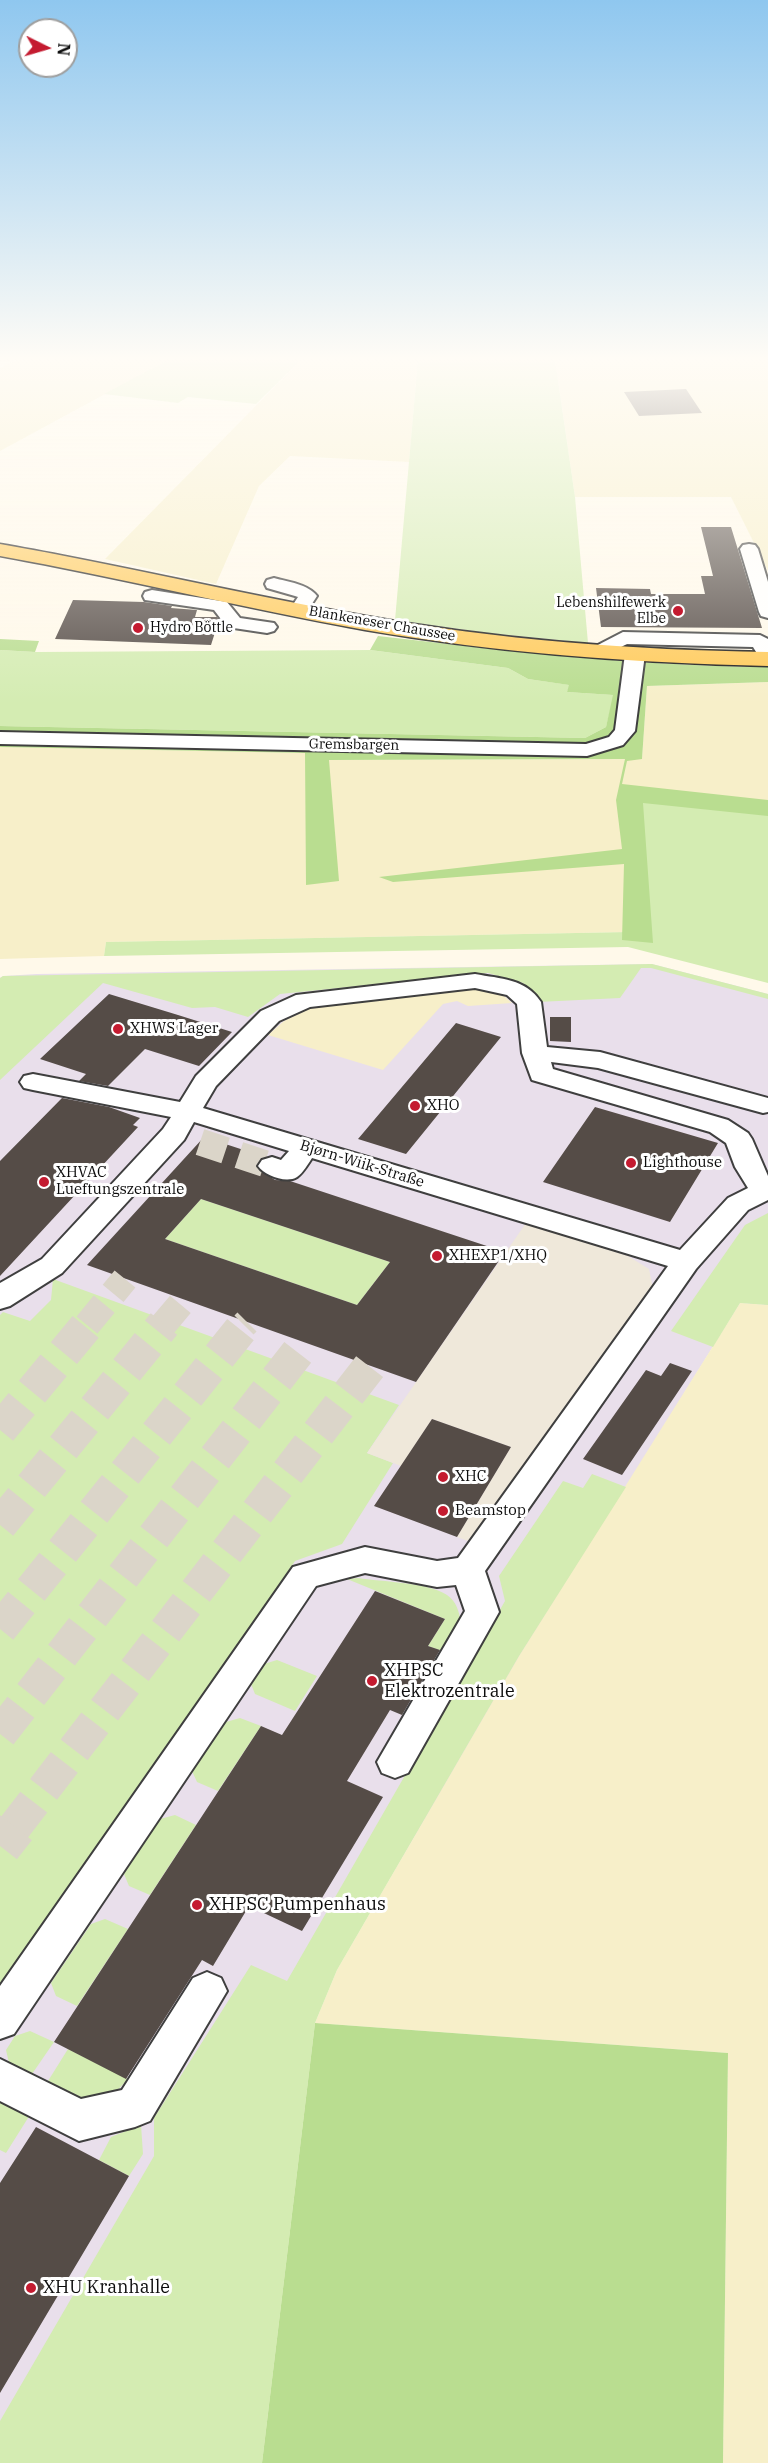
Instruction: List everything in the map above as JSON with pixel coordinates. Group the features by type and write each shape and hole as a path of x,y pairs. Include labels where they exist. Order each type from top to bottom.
{"main road":[{"name":"Blankeneser Chaussee","path":"0,550 90,566 228,601 299,609 421,632 635,654 766,647"}],"street":[{"path":"749,549 768,612"},
{"path":"273,584 302,592 308,596 299,609"},
{"path":"152,596 228,601 234,623 267,627"},
{"path":"601,651 623,638 766,647"},
{"name":"Gremsbargen","path":"0,738 587,750 616,741 625,731 635,654"},
{"path":"0,1299 52,1266 188,1129 205,1082 270,1016 305,1000 475,981 515,989 529,1002 534,1053 541,1074 719,1126 738,1139 749,1167 766,1190 738,1204 686,1262 468,1570 437,1574 365,1560 305,1576 0,2020"},
{"path":"534,1053 600,1060 763,1105"},
{"name":"Bjørn-Wiik-Straße","path":"33,1082 188,1129 307,1147 686,1262"},
{"path":"272,1166 287,1171 307,1147"},
{"path":"395,1762 482,1612 468,1570"},
{"path":"0,2079 79,2120 135,2107 207,1991"}],"shaded area":[{"path":"188,475 270,475 259,486 216,584 105,559"},
{"path":"572,475 768,475 768,571 731,497 575,497"},
{"path":"768,682 768,810 629,932 106,942 104,956 0,959 0,747 306,753 307,760 642,759 647,686"},
{"path":"652,964 768,994 768,1305 740,1303 626,1487 36,2463 0,2463 0,978 37,974"},
{"path":"476,988 503,995 512,1003 468,1006 457,1001 443,1004 383,1070 268,1035 284,1021 313,1007"},
{"path":"526,1223 628,1256 649,1269 653,1289 468,1541 457,1537 511,1447 432,1419 401,1466 367,1453"},
{"path":"740,1303 768,1305 768,2463 723,2463 728,2053 315,2023 337,1970 519,1656"}],"green space":[{"path":"408,475 572,475 588,643 488,633 395,620"},
{"path":"378,636 621,661 768,667 768,682 647,686 642,759 627,761 622,784 768,800 768,816 643,803 653,943 622,940 624,864 393,882 379,877 622,849 616,800 625,759 329,760 339,881 306,885 305,753 0,747 0,726 585,738 606,727 613,695 567,692 569,685 528,679 508,668 370,650"},
{"path":"0,639 39,641 35,652 0,650"},
{"path":"0,650 35,652 370,650 508,668 528,679 570,685 567,692 614,695 606,727 585,738 0,726"},
{"path":"623,795 768,810 768,983 628,947 104,956 106,942 629,932"},
{"path":"652,964 768,994 768,999 651,968 641,968 620,998 538,1002 523,983 488,973 280,994 248,1017 215,1007 192,1008 103,983 0,1080 0,978 3,976"},
{"path":"201,1199 390,1262 357,1305 165,1239"},
{"path":"768,1213 768,1305 740,1303 713,1347 671,1331 745,1225"},
{"path":"53,1279 399,1405 367,1453 393,1463 342,1544 295,1561 0,1996 0,1315 3,1312 30,1321 51,1300"},
{"path":"592,1474 626,1487 519,1656 337,1970 315,2023 262,2463 0,2463 0,2421 154,2156 154,2118 251,1965 287,1981 505,1601 499,1576 563,1481 583,1488"},
{"path":"358,1578 428,1587 447,1595 457,1607 461,1623 445,1652 428,1646 445,1619 347,1579"},
{"path":"277,1660 317,1676 295,1711 255,1694 251,1684 264,1664"},
{"path":"240,1718 261,1726 218,1791 197,1782 192,1771 226,1722"},
{"path":"175,1815 196,1825 150,1895 129,1886 124,1874 160,1819"},
{"path":"105,1919 128,1929 77,2006 56,1996 51,1983 91,1924"},
{"path":"315,2023 728,2053 723,2463 262,2463"},
{"path":"30,2031 54,2042 32,2074 9,2063 6,2050 15,2036"},
{"path":"68,2049 128,2079 112,2096 91,2102 48,2081"},
{"path":"0,2093 33,2110 6,2153 0,2150"},
{"path":"141,2125 143,2154 129,2176 99,2160 111,2137"}],"building":[{"name":"Lebenshilfewerk Elbe","path":"701,527 731,527 762,628 601,627 596,588 650,589 651,594 705,594 701,576 713,576"},
{"name":"Hydro Böttle","path":"73,600 144,602 172,606 171,608 197,610 195,617 217,617 219,620 211,645 55,639"},
{"name":"XHWS Lager","path":"109,994 232,1032 199,1066 145,1049 108,1086 79,1081 86,1074 40,1059"},
{"path":"550,1017 571,1017 571,1042 550,1041"},
{"name":"XHO","path":"456,1023 501,1037 406,1154 358,1139"},
{"name":"XHVAC Lueftungszentrale","path":"62,1098 109,1107 140,1118 133,1125 138,1127 0,1276 0,1161"},
{"name":"Lighthouse","path":"595,1107 718,1143 670,1222 543,1182"},
{"name":"XHEXP1/XHQ","path":"204,1137 265,1157 260,1159 256,1167 275,1180 290,1181 505,1252 416,1382 87,1265","holes":["201,1199 390,1262 357,1305 165,1239"]},
{"path":"670,1363 692,1371 622,1475 583,1459 646,1370 661,1376"},
{"name":"XHC","path":"432,1419 511,1447 457,1537 374,1506"},
{"path":"375,1591 445,1619 428,1646 440,1650 402,1715 390,1710 347,1781 383,1797 302,1931 249,1906 213,1966 202,1960 126,2079 54,2042 261,1726 282,1735"},
{"name":"XHU Kranhalle","path":"36,2127 129,2176 0,2393 0,2183"}],"tunnel":[{"path":"200,1142 272,1166"},
{"path":"87,1325 125,1279"},
{"path":"163,1325 184,1300"},
{"path":"0,1430 88,1324"},
{"path":"0,1525 164,1324"},
{"path":"0,1629 245,1324"},
{"path":"0,1734 305,1343"},
{"path":"13,1829 370,1366"},
{"path":"0,1846 15,1827"}],"place":[{"name":"Lebenshilfewerk Elbe","path":"678,611"},
{"name":"Hydro Böttle","path":"138,628"},
{"name":"XHWS Lager","path":"118,1029"},
{"name":"XHO","path":"415,1106"},
{"name":"Lighthouse","path":"631,1163"},
{"name":"XHVAC Lueftungszentrale","path":"44,1182"},
{"name":"XHEXP1/XHQ","path":"437,1256"},
{"name":"XHC","path":"443,1477"},
{"name":"Beamstop","path":"443,1511"},
{"name":"XHPSC Elektrozentrale","path":"372,1681"},
{"name":"XHPSC Pumpenhaus","path":"197,1905"},
{"name":"XHU Kranhalle","path":"31,2288"}]}
